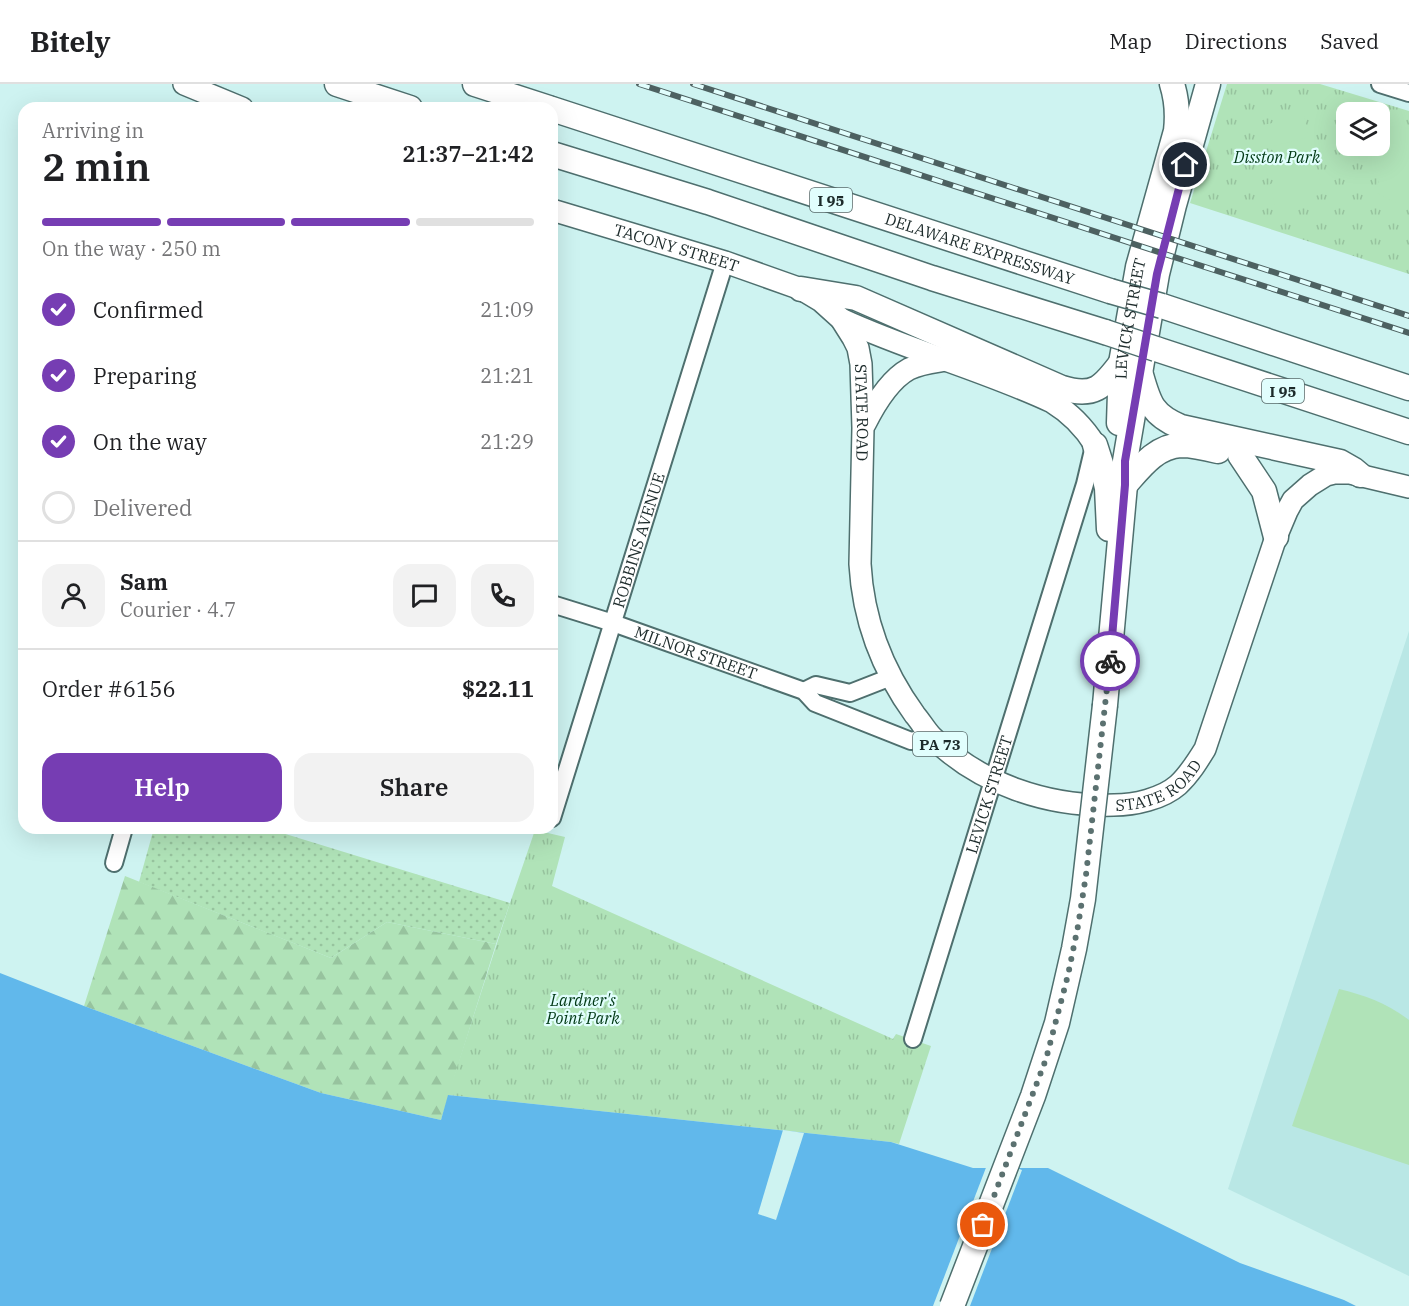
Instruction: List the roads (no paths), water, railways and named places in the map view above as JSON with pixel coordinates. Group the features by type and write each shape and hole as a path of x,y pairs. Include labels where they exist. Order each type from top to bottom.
{"highway":[{"path":"337,84 392,102"},
{"name":"DELAWARE EXPRESSWAY","path":"475,84 529,102"},
{"name":"LEVICK STREET","path":"1115,603 1125,485 1130,366 1138,267 1176,131 1177,100 1172,84"},
{"name":"LEVICK STREET","path":"1130,366 1208,84"},
{"name":"DELAWARE EXPRESSWAY","path":"558,112 1409,388"},
{"name":"I 95","path":"558,156 708,202 932,278 1409,432"},
{"path":"801,289 856,298 1075,392 1088,392 1099,388 1109,378 1130,366 1148,400 1162,417 1172,423 1181,427 1340,462 1360,475"},
{"path":"952,1306 1033,1096 1057,1023 1080,917 1115,603 1107,488 1095,445"},
{"path":"1125,485 1157,453 1171,446 1187,445 1326,475"},
{"path":"1239,455 1264,491 1276,537"}],"main road":[{"path":"184,84 228,102"},
{"name":"TACONY STREET","path":"558,212 725,262 801,289"},
{"name":"STATE ROAD","path":"801,289 842,318 858,348 861,364 863,428 861,584 871,628 891,677 931,736 965,764 1027,794 1058,802 1102,806 1124,805 1144,801 1176,786 1197,763 1208,740 1276,537 1287,511 1293,500 1326,475"},
{"path":"842,318 867,331 1052,402 1078,422 1095,445"},
{"name":"PA 73","path":"863,428 875,405 899,377 918,366 947,360"},
{"path":"1326,475 1343,472 1409,487"}],"street":[{"path":"1380,84 1409,93"},
{"name":"ROBBINS AVENUE","path":"558,800 725,262"},
{"name":"LEVICK STREET","path":"913,1039 1085,484 1095,445"},
{"name":"MILNOR STREET","path":"558,606 613,622 804,691 815,703 911,741 931,736"},
{"name":"MILNOR STREET","path":"804,691 816,685 850,693 891,677"},
{"path":"114,862 122,834"}],"water":[{"path":"0,973 321,1093 441,1120 448,1095 891,1142 973,1168 1048,1168 1240,1263 1356,1306 0,1306"}],"railway":[{"path":"639,84 1409,333"},
{"path":"693,84 1409,316"}],"park label":[{"name":"Disston Park","path":"1277,157"},
{"name":"Lardner's Point Park","path":"583,1009"}]}
